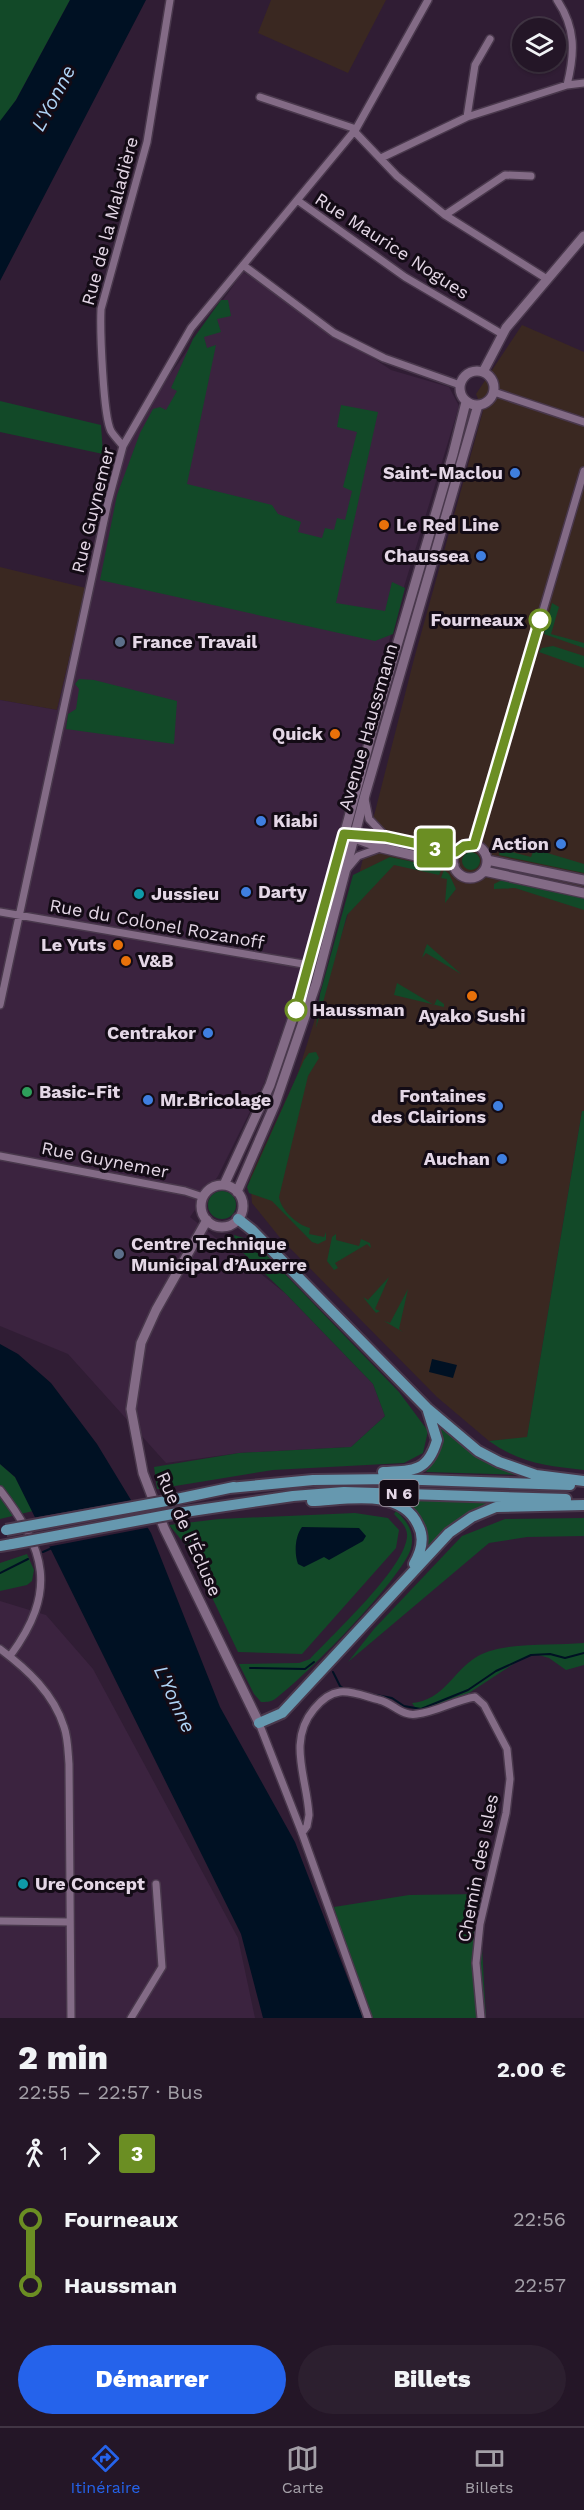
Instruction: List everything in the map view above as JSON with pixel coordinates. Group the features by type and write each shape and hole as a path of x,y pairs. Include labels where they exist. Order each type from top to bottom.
{"main road":[{"path":"238,1219 252,1230 427,1408 460,1437 499,1462 536,1475 584,1483"},
{"path":"229,1488 266,1480 415,1470 426,1464 437,1440 435,1427 427,1408"},
{"name":"N 6","path":"3,1531 229,1488 313,1480 393,1479 584,1483"},
{"name":"N 6","path":"0,1546 216,1506 293,1496 344,1492 584,1500"},
{"path":"216,1506 378,1499 396,1503 412,1513 420,1527 422,1541 410,1573"},
{"path":"259,1723 282,1713 410,1573 449,1533 472,1517 496,1507 584,1504"}],"street":[{"name":"Rue de la Maladière","path":"123,446 110,430 107,414 100,328 101,309 147,142 170,0"},
{"name":"Rue Guynemer","path":"0,1005 108,502 123,446 191,328 355,130 428,0"},
{"path":"557,0 566,13 573,40 574,52 567,85"},
{"path":"467,117 475,65 490,39"},
{"path":"381,158 467,117 567,85 584,83"},
{"path":"260,97 355,130 397,176 445,215 547,279"},
{"path":"445,215 505,175 531,176"},
{"name":"Rue Maurice Nogues","path":"297,200 405,277 502,334"},
{"path":"483,372 502,334 584,237"},
{"path":"243,265 334,333 384,358 460,385"},
{"path":"471,372 483,372 490,378 494,392 488,401 478,405 466,402 461,394 460,385 471,372"},
{"path":"494,392 584,422"},
{"name":"Avenue Haussmann","path":"224,1185 270,1085 309,965 344,834 457,443 466,402"},
{"name":"Avenue Haussmann","path":"237,1192 275,1104 301,1032 365,795 478,405"},
{"path":"474,845 584,471"},
{"path":"365,795 369,819 386,837"},
{"path":"344,834 386,837 456,852"},
{"path":"355,836 382,848 454,865"},
{"path":"474,845 483,850 487,860 484,871 476,877 466,878 457,872 454,865 456,852 464,846 474,845"},
{"path":"346,871 358,856 382,848"},
{"path":"487,860 584,880"},
{"path":"484,871 584,892"},
{"name":"Rue du Colonel Rozanoff","path":"0,912 309,965"},
{"name":"Rue Guynemer","path":"0,1156 185,1191 202,1197"},
{"path":"224,1185 237,1192 242,1202 238,1219 226,1226 219,1226 207,1220 201,1210 202,1197 211,1188 224,1185"},
{"name":"Rue de l'Écluse","path":"207,1220 156,1310 141,1344 131,1409 143,1473 164,1528 259,1723"},
{"path":"0,1490 24,1522 41,1560 36,1612 27,1634 10,1656"},
{"path":"0,1648 33,1676 52,1700 65,1728 69,1764 71,2018"},
{"name":"Chemin des Isles","path":"302,1833 307,1826 309,1815 299,1737 306,1718 324,1697 335,1691 347,1691 384,1701 404,1714 417,1715 475,1697 484,1704 507,1749 510,1779 506,1813 480,1924 476,1963 481,2018"},
{"path":"259,1723 302,1833 368,2018"},
{"path":"131,2018 162,1967 156,1884"},
{"path":"0,1921 70,1922"}],"shaded area":[{"path":"271,0 386,0 348,73 258,33"},
{"path":"243,272 391,370 449,387 459,406 400,600 302,973 264,1083 218,1176 190,1217 286,1294 373,1384 385,1416 351,1447 239,1453 166,1463 68,1354 0,1326 0,700 57,710 86,588 133,427"},
{"path":"522,325 584,352 584,1111 582,1111 527,1438 489,1441 437,1397 281,1239 252,1203 250,1178 297,1076 353,898 414,659 483,411 476,394"},
{"path":"0,567 86,588 57,710 0,700"},
{"path":"0,1601 46,1615 93,1669 238,1938 255,2018 0,2018"}],"green space":[{"path":"0,0 70,0 0,125"},
{"path":"221,300 228,300 231,316 217,319 221,332 204,337 207,348 216,345 187,484 272,505 278,514 301,522 298,532 322,538 325,528 334,530 337,518 345,520 352,491 343,487 357,432 337,427 341,405 378,412 336,603 385,611 392,582 405,588 393,634 375,641 100,580 117,495 140,433 153,409 160,407 166,410 177,391 171,388 193,339"},
{"path":"0,401 101,425 103,454 0,432"},
{"path":"552,603 559,607 551,634 584,643 584,648 544,634"},
{"path":"553,646 584,656 584,668 539,652 542,648"},
{"path":"79,679 94,680 177,701 174,744 66,729 68,714 76,709 79,689 75,684"},
{"path":"500,849 531,857 534,849 584,864 584,873 499,855"},
{"path":"471,852 477,855 480,861 477,867 471,870 465,867 462,861 465,855"},
{"path":"390,857 442,868 439,875 394,865 347,915 316,1028 320,994 353,875"},
{"path":"444,870 449,874 456,889 445,903 447,879 441,878"},
{"path":"502,880 584,898 584,910 515,888 494,889 494,884"},
{"path":"427,944 461,974 426,953 422,958"},
{"path":"397,983 433,1004 394,995"},
{"path":"437,999 444,1004 444,1007 434,1005"},
{"path":"316,1052 319,1058 308,1076 279,1197 290,1216 310,1228 309,1234 324,1237 326,1232 326,1240 318,1244 312,1242 272,1201 249,1193 247,1187 304,1060 309,1053"},
{"path":"582,1111 584,1111 584,1470 523,1459 489,1441 527,1437"},
{"path":"222,1191 232,1195 236,1205 232,1215 222,1219 212,1215 208,1205 212,1195"},
{"path":"336,1234 336,1240 359,1246 361,1239 370,1243 371,1248 367,1244 335,1263 338,1268 334,1270 327,1261 332,1237"},
{"path":"234,1235 253,1241 399,1392 428,1431 423,1453 404,1463 273,1470 157,1489 154,1467 239,1453 351,1447 385,1416 373,1384 236,1246"},
{"path":"389,1277 375,1309 380,1311 376,1313 363,1297 368,1300"},
{"path":"408,1289 399,1329 403,1332 384,1321 390,1323"},
{"path":"440,1425 469,1450 526,1475 426,1472 438,1452"},
{"path":"0,1464 15,1477 33,1511 0,1519"},
{"path":"405,1499 494,1501 463,1516 423,1553 412,1508"},
{"path":"396,1511 407,1523 412,1537 411,1548 404,1562 372,1604 307,1671 275,1699 261,1702 254,1694 239,1664 299,1663 310,1659 366,1601 394,1566 407,1537 403,1524 394,1514"},
{"path":"355,1513 388,1518 399,1530 396,1548 302,1654 238,1652 189,1549 169,1525 219,1519"},
{"path":"584,1518 584,1536 527,1537 489,1543 348,1662 374,1629 462,1536 505,1519"},
{"path":"27,1554 34,1570 32,1581 27,1585 0,1591 0,1563"},
{"path":"584,1643 584,1665 566,1670 549,1658 535,1654 521,1659 469,1693 418,1712 412,1703 423,1701 441,1691 469,1662 489,1651 516,1646"},
{"path":"479,1894 486,2018 365,2018 334,1907 409,1895"}],"water":[{"name":"L'Yonne","path":"70,0 146,0 0,281 0,121 16,100"},
{"name":"L'Yonne","path":"0,1344 18,1354 51,1383 97,1444 151,1533 220,1707 295,1842 363,2018 263,2018 241,1934 15,1477 0,1464"},
{"path":"432,1359 457,1365 453,1378 429,1372"},
{"path":"302,1527 359,1528 366,1536 363,1541 329,1560 324,1557 304,1567 298,1564 296,1550 298,1535"}],"pier":[{"path":"134,1500 151,1527 47,1547 32,1518"}],"waterway":[{"path":"43,1552 54,1547"},
{"path":"0,1573 28,1559"},
{"path":"365,1693 392,1698 404,1706 421,1709 468,1690 496,1671 531,1655 550,1654 565,1658 584,1653"},
{"path":"250,1668 305,1669 314,1662"},
{"path":"333,1672 340,1686 345,1689"}],"bus line":[{"name":"3","path":"296,1010 344,834 386,837 456,852 459,848 469,844 474,845 540,620"}],"place":[{"name":"Saint-Maclou","path":"515,473"},
{"name":"Le Red Line","path":"384,525"},
{"name":"Chaussea","path":"481,556"},
{"name":"Fourneaux","path":"540,620"},
{"name":"France Travail","path":"120,642"},
{"name":"Quick","path":"335,734"},
{"name":"Kiabi","path":"261,821"},
{"name":"Action","path":"561,844"},
{"name":"Darty","path":"246,892"},
{"name":"Jussieu","path":"139,894"},
{"name":"Le Yuts","path":"118,945"},
{"name":"V&B","path":"126,961"},
{"name":"Ayako Sushi","path":"472,996"},
{"name":"Haussman","path":"296,1010"},
{"name":"Centrakor","path":"208,1033"},
{"name":"Basic-Fit","path":"27,1092"},
{"name":"Mr.Bricolage","path":"148,1100"},
{"name":"Fontaines des Clairions","path":"498,1106"},
{"name":"Auchan","path":"502,1159"},
{"name":"Centre Technique Municipal d’Auxerre","path":"119,1254"},
{"name":"Ure Concept","path":"23,1884"}]}
